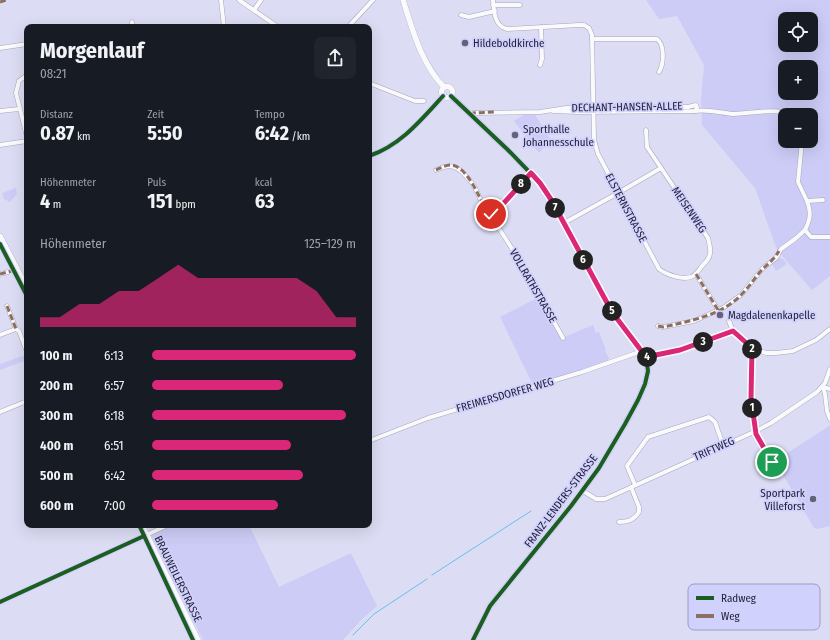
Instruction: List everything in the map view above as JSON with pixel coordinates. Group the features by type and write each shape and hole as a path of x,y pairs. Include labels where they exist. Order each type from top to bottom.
{"street":[{"path":"221,0 224,24"},
{"path":"239,0 274,24"},
{"path":"254,10 261,0"},
{"path":"351,24 373,0"},
{"path":"403,0 424,59 436,79 444,87 448,86 452,89 453,93 451,96 443,96"},
{"path":"520,5 493,2 498,23 502,28 584,25 591,30 592,39 657,39 662,46 662,67 658,72"},
{"path":"461,15 469,17 495,11"},
{"path":"540,65 542,59 541,27"},
{"name":"ELSTERNSTRASSE","path":"592,39 594,140 597,151 659,269 667,274 680,277 688,277 696,274"},
{"path":"0,48 24,44"},
{"path":"24,78 19,81 16,87 19,109 24,126"},
{"path":"372,83 415,101 424,101"},
{"path":"372,155 389,147 405,136 443,96 442,91 444,87"},
{"name":"FRANZ-LENDERS-STRASSE","path":"451,96 531,173 546,192 610,307 646,357 648,365 648,376 638,400 611,448 583,491 490,606 473,640"},
{"name":"DECHANT-HANSEN-ALLEE","path":"470,114 473,112 695,110 697,106 593,107 566,108 553,111"},
{"path":"0,111 19,109"},
{"path":"695,110 708,110 732,114 778,111"},
{"name":"MEISENWEG","path":"646,130 647,147 708,238 710,256 696,274"},
{"path":"0,145 24,141"},
{"path":"658,326 663,327 694,321 721,309 741,295 763,268 776,258 779,251 805,230 811,210 798,182 801,148"},
{"name":"VOLLRATHSTRASSE","path":"436,170 444,166 452,165 459,169 469,179 475,187 486,211 491,214 492,219 518,258 563,338"},
{"path":"564,223 661,168"},
{"path":"491,214 493,210 503,204 531,173"},
{"path":"807,201 823,200"},
{"path":"805,230 811,237 830,237"},
{"path":"0,236 24,282"},
{"path":"0,274 8,272"},
{"path":"696,274 725,313"},
{"path":"7,306 24,344"},
{"path":"729,321 733,331 752,348 766,353 793,351 816,340 830,330"},
{"path":"0,335 16,329"},
{"path":"646,357 680,350 733,331"},
{"path":"752,348 751,398 757,437 777,469"},
{"name":"FREIMERSDORFER WEG","path":"372,440 428,418 612,363 642,351"},
{"path":"830,369 823,387 830,419"},
{"path":"823,387 830,389"},
{"name":"TRIFTWEG","path":"583,491 590,496 601,500 631,488 756,431 771,423 823,387"},
{"path":"0,412 24,403"},
{"path":"635,485 628,471 628,464 648,437 709,417 715,422 723,445"},
{"path":"619,522 632,520 639,512 639,507 631,488"},
{"name":"BRAUWEILERSTRASSE","path":"143,528 145,535 198,640"},
{"path":"145,535 161,528"}],"shaded area":[{"path":"646,0 830,0 830,276 812,290 777,250 755,188 702,125 701,99 704,65 677,16 659,19"},
{"path":"523,115 535,115 551,140 539,153 514,121"},
{"path":"16,188 17,194 10,202 4,199 2,193"},
{"path":"779,258 783,259 787,264 776,271 771,263"},
{"path":"537,298 540,299 562,338 593,325 596,333 599,332 606,350 605,351 609,358 608,361 533,385 500,317"},
{"path":"24,355 24,361 0,370 0,364"},
{"name":"Sportpark Villeforst","path":"829,426 830,526 817,529 814,528 775,461"},
{"path":"165,528 250,528 279,587 351,553 377,606 362,619 343,640 203,640 151,534"}],"waterway":[{"path":"432,575 531,511"},
{"path":"353,635 374,614 427,579"}],"marked path":[{"path":"0,2 6,0"},
{"path":"470,114 495,112"},
{"path":"436,170 451,165 462,171 468,177 486,211"},
{"path":"658,326 663,327 706,316 725,307 747,289 779,251"},
{"path":"0,274 15,270"},
{"path":"696,274 718,310"},
{"path":"7,306 16,329"}],"cycle path":[{"path":"372,155 401,139 443,96"},
{"path":"451,96 508,150 540,183 612,312 646,357 648,371 645,384 638,400 599,468 571,506 490,606 473,640"},
{"path":"0,244 24,290"},
{"path":"140,528 193,640"},
{"path":"0,602 144,536"}],"place":[{"name":"Hildeboldkirche","path":"465,43"},
{"name":"Sporthalle Johannesschule","path":"515,135"},
{"name":"Magdalenenkapelle","path":"720,315"},
{"name":"Sportpark Villeforst","path":"813,499"}],"route":[{"path":"491,214 493,210 503,204 531,173 552,201 612,312 646,357 680,350 733,331 746,341 752,348 751,403 756,426 756,434 772,462"}]}
